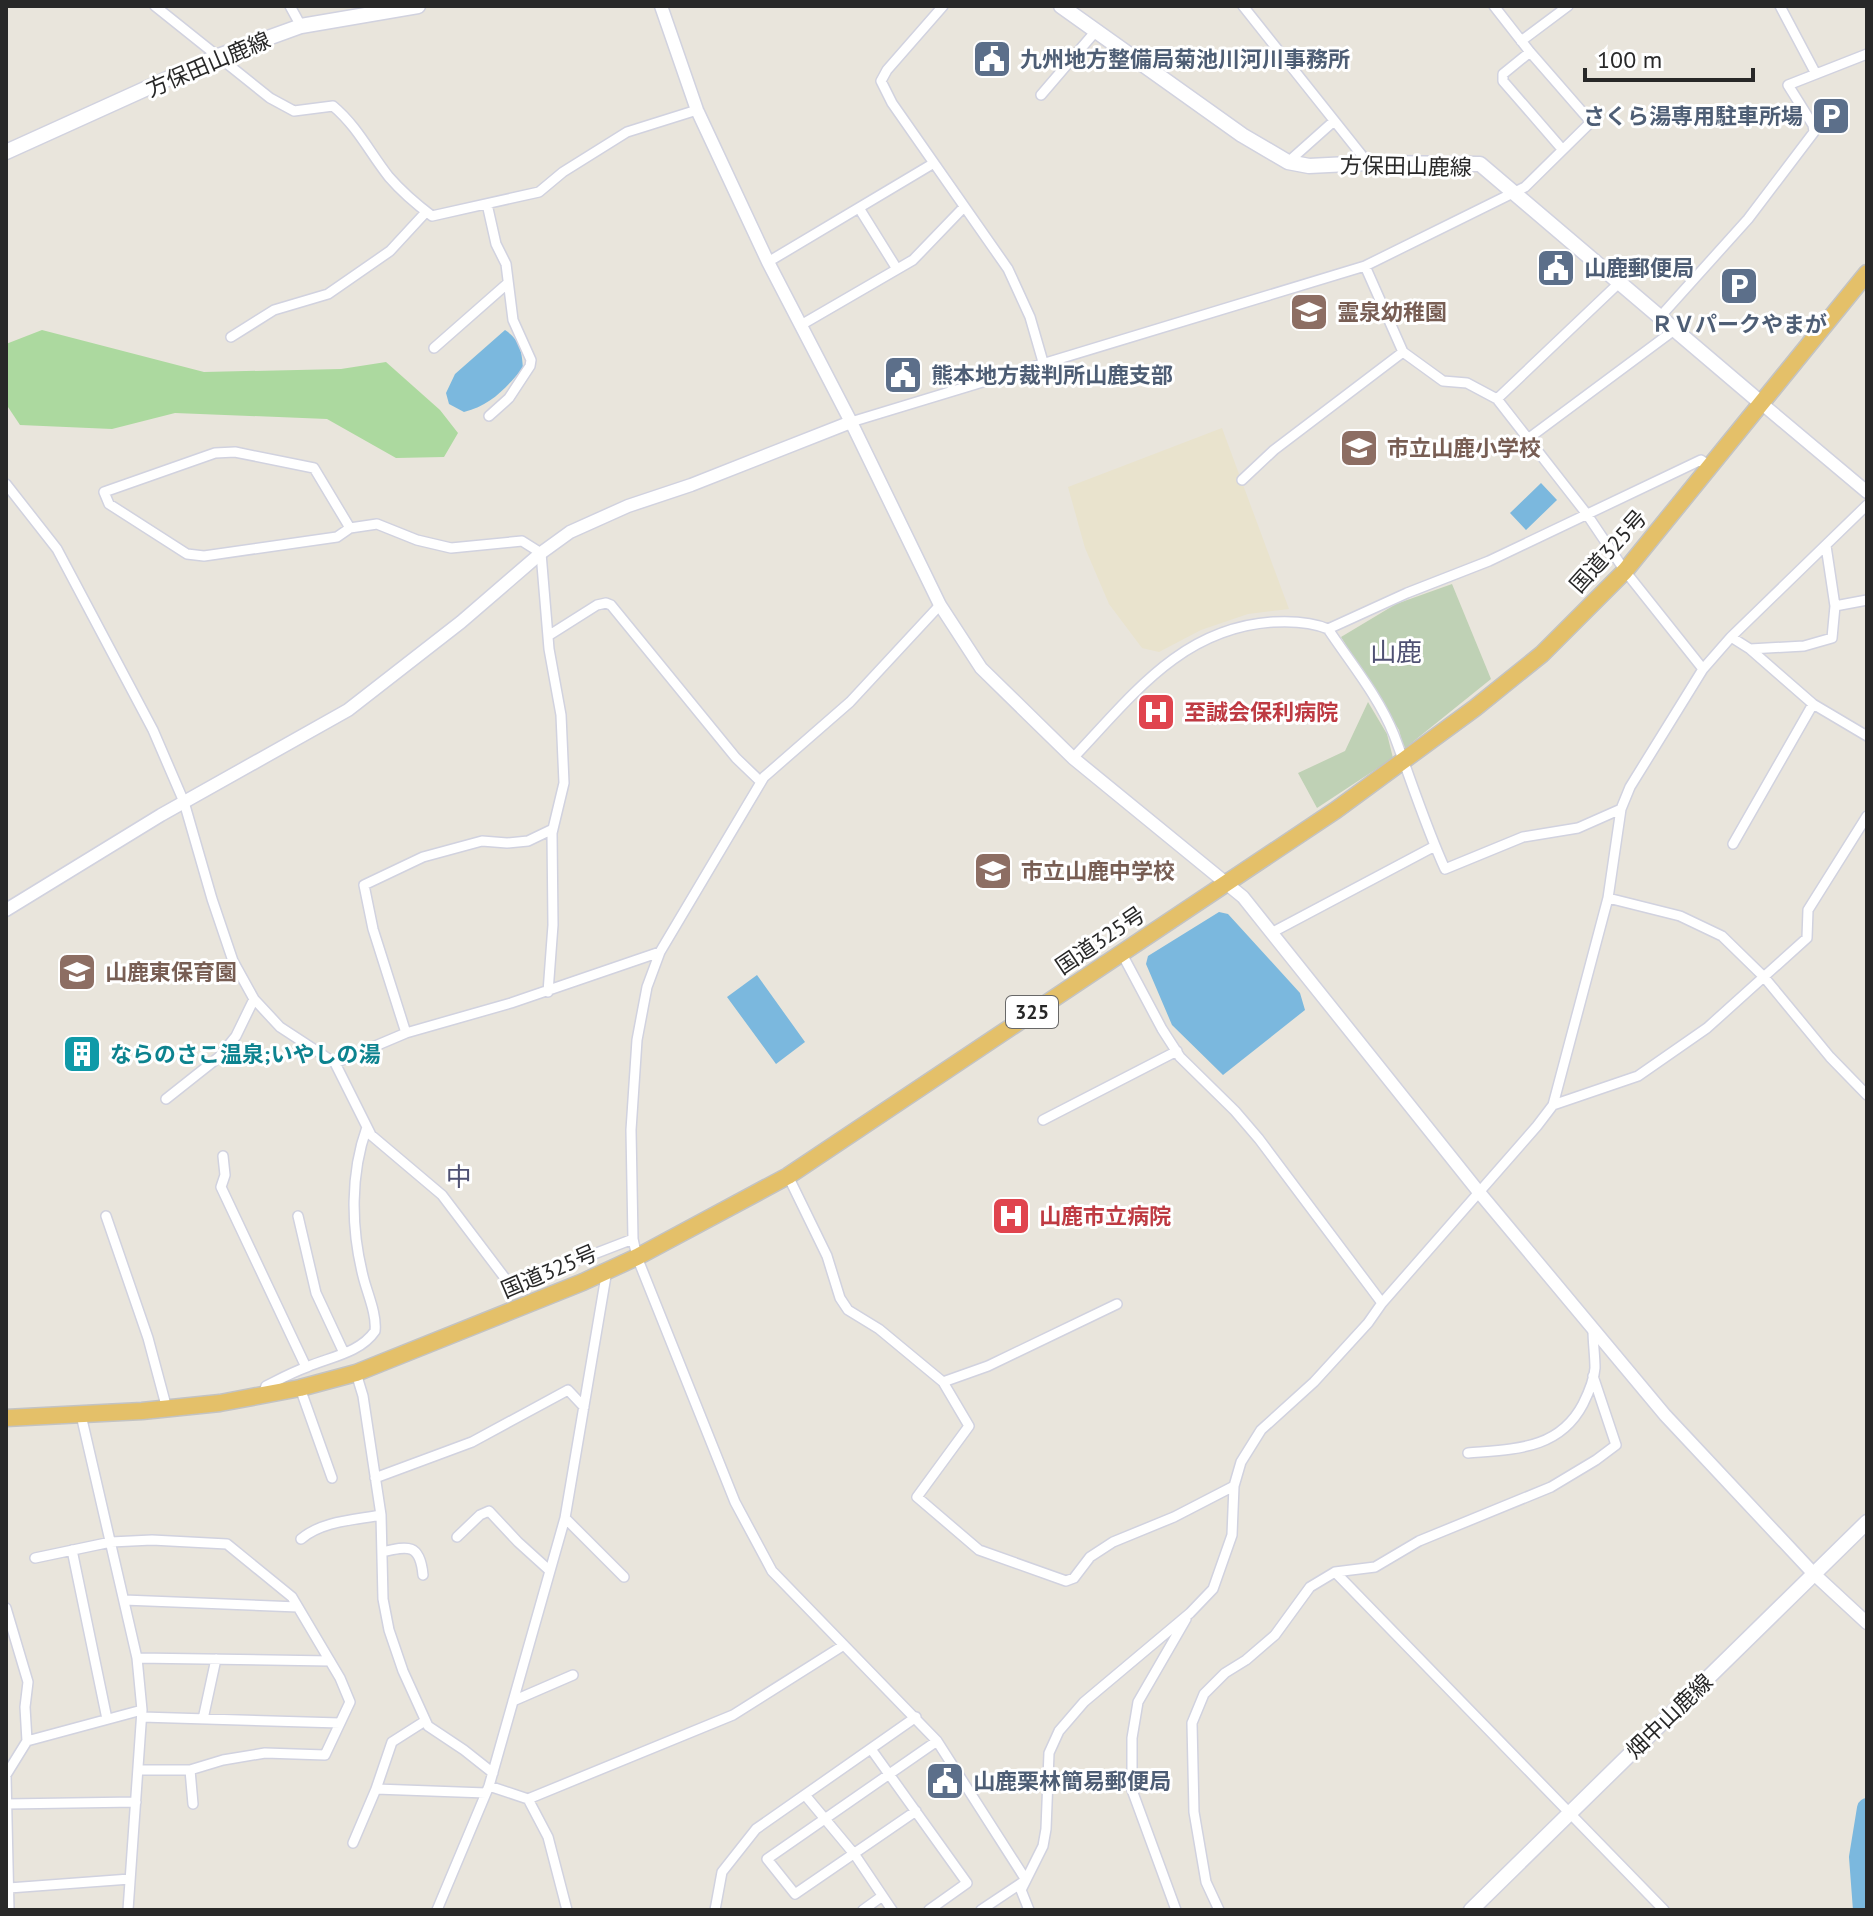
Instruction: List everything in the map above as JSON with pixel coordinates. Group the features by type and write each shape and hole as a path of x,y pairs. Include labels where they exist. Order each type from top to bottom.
{"highway":[{"name":"国道325号","path":"6,1418 220,1403 300,1388 356,1373 515,1311 637,1257 788,1176 1228,883 1475,708 1542,654 1625,571 1867,273"}],"main road":[{"name":"方保田山鹿線","path":"6,152 218,56 301,26 418,6"},
{"name":"方保田山鹿線","path":"1061,6 1242,135 1288,162 1309,166 1480,164 1761,403"},
{"name":"畑中山鹿線","path":"1471,1910 1867,1522"}],"street":[{"path":"155,6 270,98 294,111 333,106 364,140 388,176 412,202 432,216 539,192 563,172 627,132 697,110"},
{"path":"290,6 301,26"},
{"path":"661,6 697,110 768,262 851,422 940,605 981,668 1073,758 1243,897 1478,1191 1665,1415 1814,1574 1867,1623"},
{"path":"943,6 881,81 892,103 1021,293 1043,362"},
{"path":"1243,6 1368,163"},
{"path":"6,910 184,802 348,710 570,532 628,506 691,485 851,422 1365,266 1525,187 1591,122 1494,6"},
{"path":"1521,41 1568,6"},
{"path":"1780,6 1816,74"},
{"path":"1041,95 1095,32"},
{"path":"1530,52 1503,74 1503,81 1562,149"},
{"path":"1659,318 1748,219 1814,132 1813,125 1788,85 1867,54"},
{"path":"1288,162 1334,121"},
{"path":"768,262 934,163"},
{"path":"487,204 496,244 506,264 513,320 531,360 509,398 489,416"},
{"path":"801,325 913,260 964,207"},
{"path":"859,208 897,269"},
{"path":"231,337 274,310 328,294 390,251 426,212"},
{"path":"1365,266 1403,352 1443,381 1467,383 1497,399 1586,513 1625,571 1703,669"},
{"path":"434,348 508,283"},
{"path":"1497,399 1619,283"},
{"path":"1529,438 1673,331"},
{"path":"1242,480 1274,450 1403,352"},
{"path":"1761,403 1867,492"},
{"path":"350,528 314,468 235,452 215,453 104,492 109,504 187,554 204,556 337,537 350,528 377,524 417,540 451,548 522,541 541,553"},
{"path":"1328,629 1407,593 1489,561 1701,460 1709,465"},
{"path":"6,484 57,549 153,730 184,802 233,961 254,999 280,1027 335,1063 371,1135 442,1195 511,1286 633,1239"},
{"path":"1029,1910 1021,1890 1043,1846 1049,1753 1059,1731 1084,1702 1190,1613 1213,1589 1232,1535 1234,1486 1241,1462 1261,1430 1314,1382 1368,1323 1553,1105 1608,898 1621,809 1630,787 1703,669 1731,637 1867,505"},
{"path":"1750,649 1804,646 1832,638 1835,606 1826,546"},
{"path":"541,553 548,636 561,715 564,783 553,829 553,925 548,992"},
{"path":"1835,606 1867,600"},
{"path":"548,636 597,605 611,605 736,758 761,782"},
{"path":"940,605 850,702 761,782 660,952 647,987 637,1040 631,1130 633,1239 637,1257 735,1502 772,1571 937,1741 1026,1880"},
{"path":"1073,758 1156,671 1198,643 1233,627 1256,623 1318,625 1328,629 1393,733 1445,869 1523,837 1578,828 1621,809"},
{"path":"1731,637 1750,649 1813,704 1867,736"},
{"path":"1733,844 1813,704"},
{"path":"1553,1105 1638,1076 1707,1028 1807,938 1808,910 1867,816"},
{"path":"406,1033 373,929 364,885 423,857 482,841 528,841 553,829"},
{"path":"1271,933 1435,846"},
{"path":"1608,898 1680,916 1722,936 1764,977 1830,1057 1867,1095"},
{"path":"335,1063 406,1033 548,992 660,952"},
{"path":"1121,952 1177,1051 1259,1139 1382,1303"},
{"path":"166,1099 182,1083 219,1057 236,1036 254,999"},
{"path":"1043,1120 1177,1051"},
{"path":"263,1395 266,1386 344,1353 371,1338 376,1327 362,1273 353,1202 359,1150 367,1127"},
{"path":"223,1156 225,1175 221,1187 306,1367"},
{"path":"788,1176 827,1256 840,1298 848,1310 879,1329 943,1382 969,1426 917,1497 979,1550 1066,1581 1074,1578 1090,1557 1113,1542 1174,1517 1234,1486"},
{"path":"106,1216 148,1338 167,1409"},
{"path":"298,1216 316,1293 344,1353"},
{"path":"437,1910 488,1790 565,1518 607,1270"},
{"path":"943,1382 988,1366 1117,1304"},
{"path":"1468,1453 1505,1449 1554,1437 1574,1421 1592,1386 1593,1330"},
{"path":"356,1373 363,1396 381,1515 383,1599 389,1630 403,1671 428,1726 493,1773"},
{"path":"1219,1910 1206,1882 1194,1812 1192,1723 1204,1694 1275,1635 1310,1587 1335,1572 1375,1567 1419,1541 1551,1487 1616,1445 1593,1376"},
{"path":"300,1388 332,1478"},
{"path":"375,1478 472,1442 568,1390 584,1407"},
{"path":"81,1415 137,1658 142,1713 128,1910"},
{"path":"457,1537 480,1515 489,1511 550,1571"},
{"path":"301,1539 325,1525 381,1515"},
{"path":"565,1518 624,1577"},
{"path":"35,1558 111,1542 152,1540 227,1544 283,1589 298,1607 350,1702 325,1755 265,1753 223,1760 190,1770 139,1770"},
{"path":"382,1552 405,1547 415,1550 422,1563 423,1575"},
{"path":"72,1550 107,1719"},
{"path":"1335,1572 1664,1910"},
{"path":"124,1600 298,1607"},
{"path":"6,1608 28,1682 25,1707 27,1741 6,1775 9,1910"},
{"path":"1176,1910 1132,1790 1132,1738 1138,1702 1190,1613"},
{"path":"376,1789 488,1790 528,1799 733,1715 844,1645"},
{"path":"137,1658 330,1661"},
{"path":"203,1719 216,1659"},
{"path":"513,1701 573,1675"},
{"path":"27,1741 107,1719 142,1713 203,1719 340,1723"},
{"path":"715,1910 722,1872 756,1829 916,1717"},
{"path":"353,1843 392,1742 425,1721"},
{"path":"916,1811 795,1894 767,1859 937,1741"},
{"path":"871,1749 967,1883 929,1910"},
{"path":"190,1770 193,1804"},
{"path":"805,1795 855,1855 892,1910"},
{"path":"528,1799 548,1837 567,1910"},
{"path":"7,1804 136,1802"},
{"path":"9,1888 130,1879"},
{"path":"981,1910 1026,1880"},
{"path":"863,1910 881,1897"}],"shaded area":[{"path":"1222,428 1289,609 1248,614 1201,630 1159,652 1142,648 1109,604 1085,548 1068,487"}],"green space":[{"path":"42,330 204,372 341,369 386,362 440,410 458,433 444,457 396,458 327,419 175,413 112,429 20,425 6,404 6,344"},
{"path":"1452,584 1491,679 1404,749 1399,730 1341,637 1396,604"},
{"path":"1368,702 1387,734 1393,758 1317,808 1298,773 1345,751"}],"water":[{"path":"505,330 519,346 523,368 504,389 482,405 464,412 449,404 446,393 455,374"},
{"path":"1541,483 1557,500 1526,530 1510,513"},
{"path":"1219,912 1228,914 1300,993 1305,1010 1223,1075 1172,1025 1146,964 1148,956"},
{"path":"757,975 805,1042 776,1064 727,997"}],"waterway":[{"path":"1863,1910 1859,1857 1867,1808"}],"place":[{"name":"九州地方整備局菊池川河川事務所","path":"992,59"},
{"name":"さくら湯専用駐車所場","path":"1831,116"},
{"name":"山鹿郵便局","path":"1556,268"},
{"name":"ＲＶパークやまが","path":"1739,286"},
{"name":"霊泉幼稚園","path":"1309,312"},
{"name":"熊本地方裁判所山鹿支部","path":"903,375"},
{"name":"市立山鹿小学校","path":"1359,448"},
{"name":"至誠会保利病院","path":"1156,712"},
{"name":"市立山鹿中学校","path":"993,871"},
{"name":"山鹿東保育園","path":"77,972"},
{"name":"ならのさこ温泉;いやしの湯","path":"82,1054"},
{"name":"山鹿市立病院","path":"1011,1216"},
{"name":"山鹿栗林簡易郵便局","path":"945,1781"}],"district":[{"name":"山鹿","path":"1396,651"},
{"name":"中","path":"459,1176"}]}
